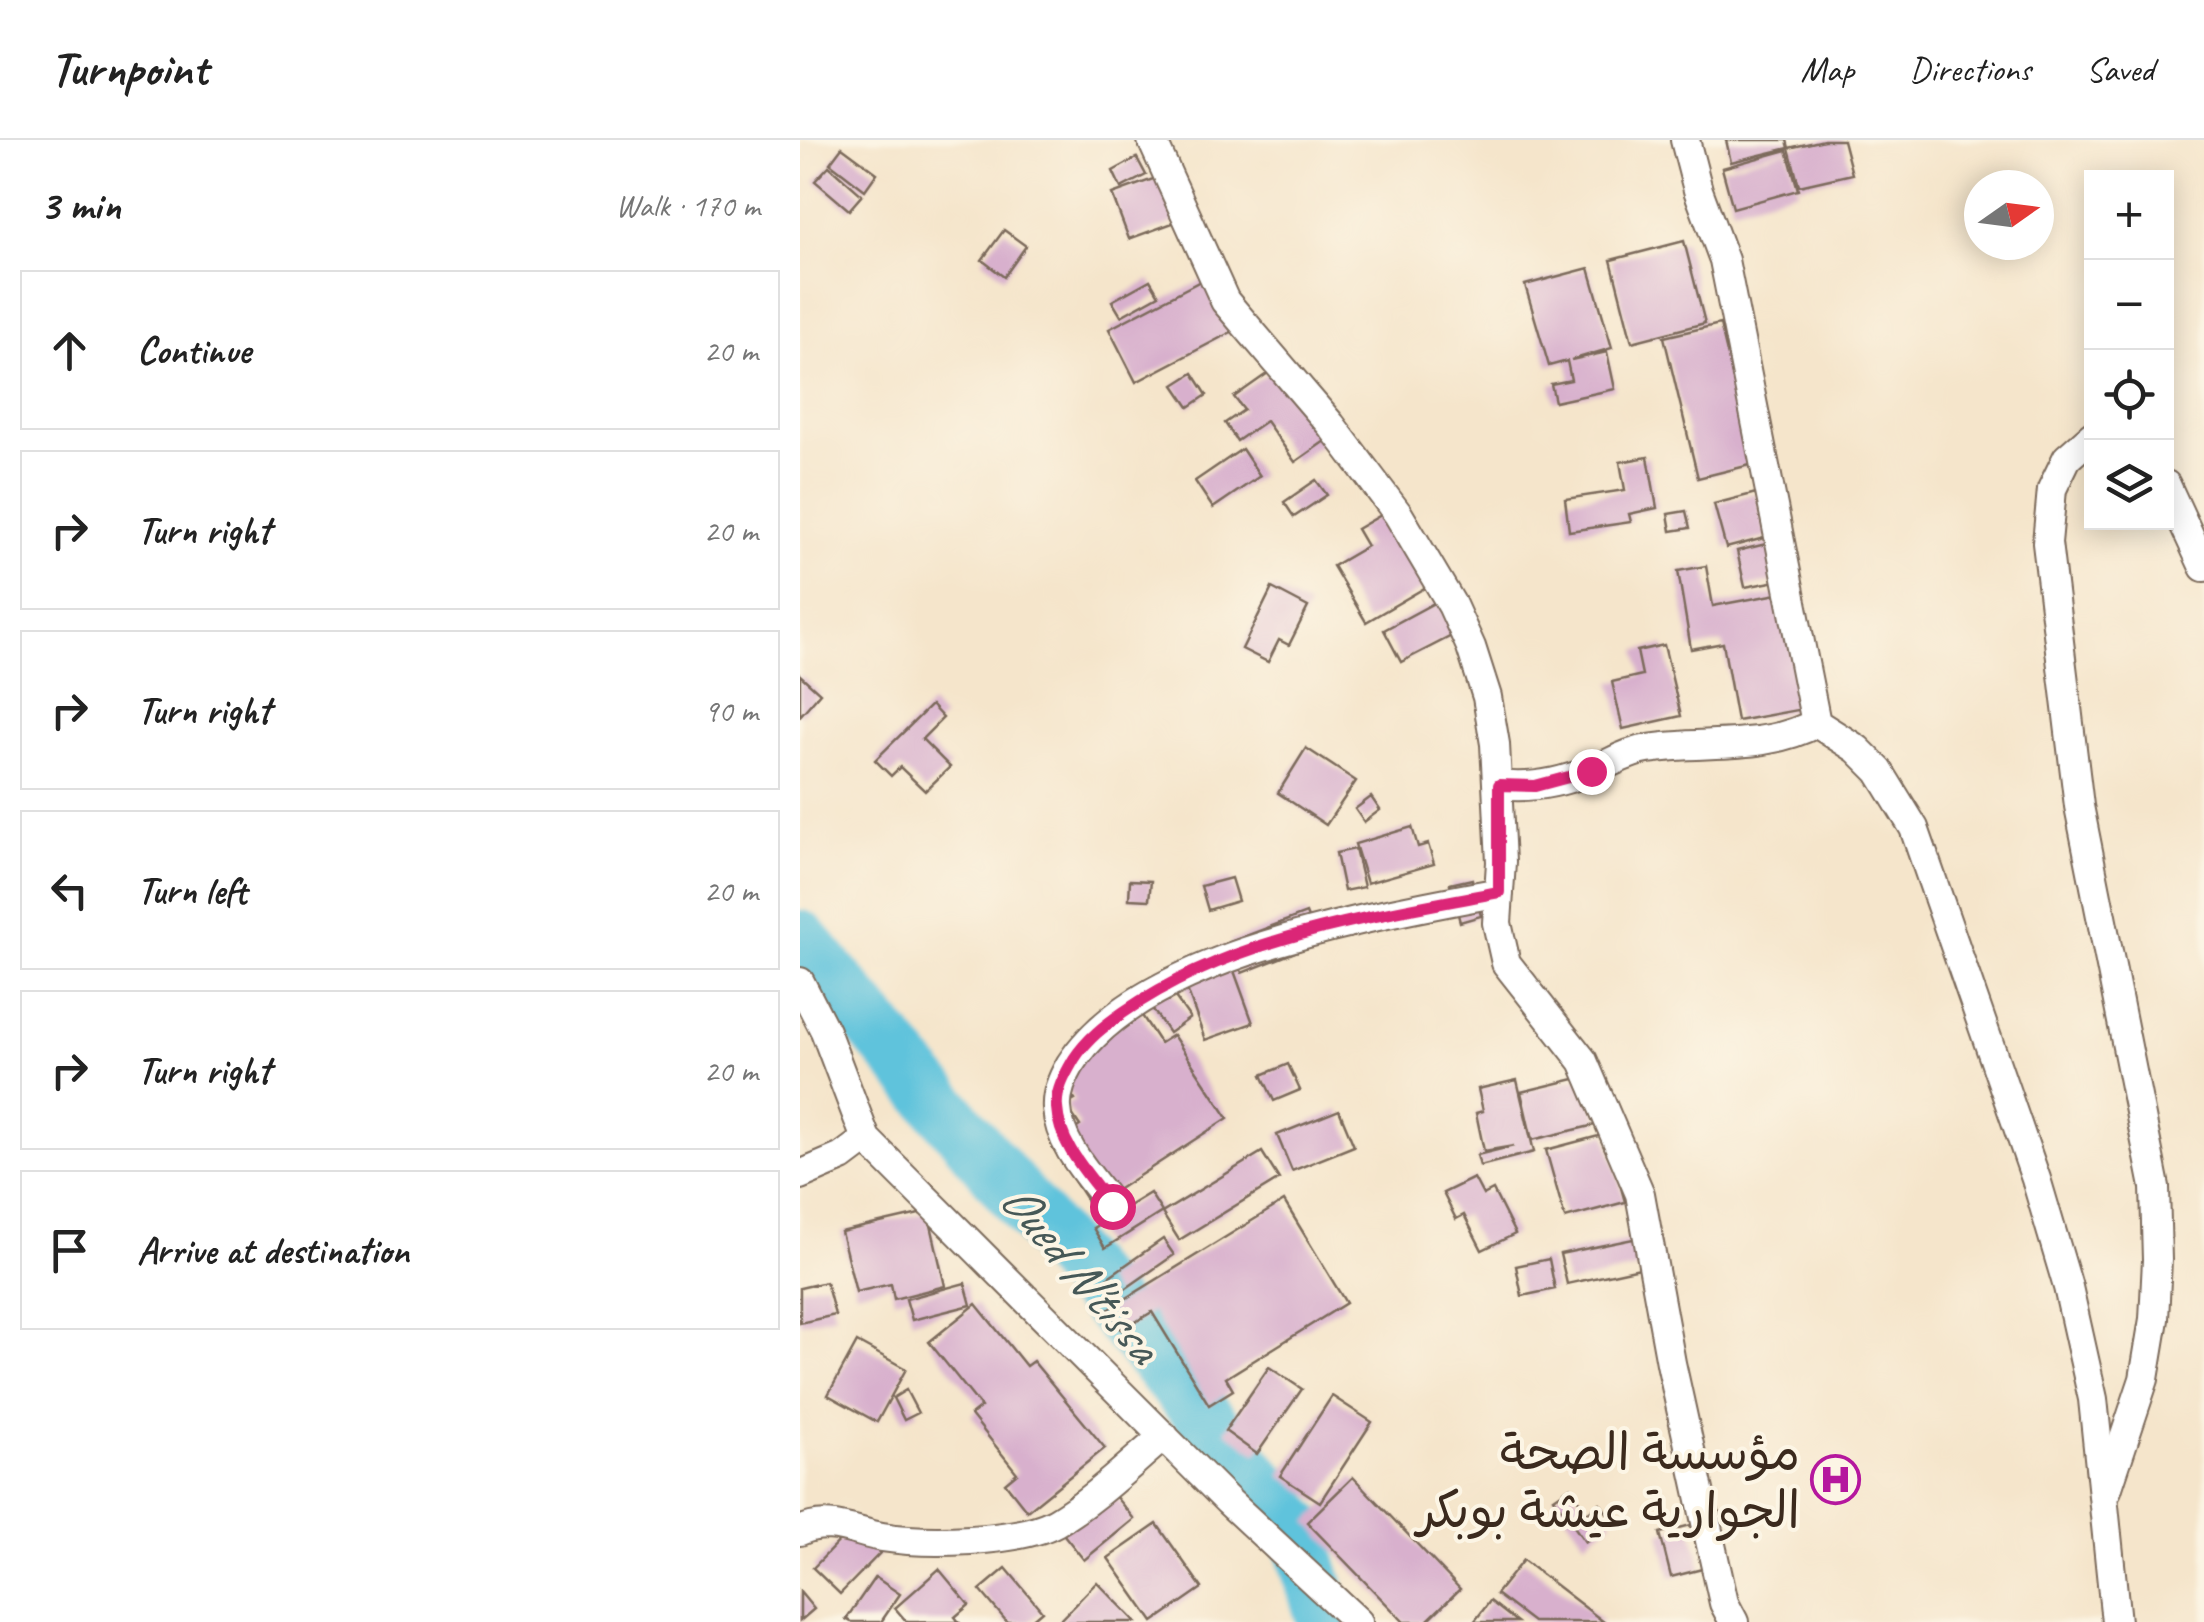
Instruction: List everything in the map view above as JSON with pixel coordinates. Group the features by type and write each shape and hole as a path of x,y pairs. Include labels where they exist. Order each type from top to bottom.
{"street":[{"path":"1152,140 1225,301 1342,440 1398,514 1452,605 1487,697 1499,785 1497,923 1506,963 1583,1061 1640,1194 1706,1528 1724,1603 1734,1622"},
{"path":"1685,140 1698,190 1724,260 1816,723 1858,749 1879,771 1914,828 2036,1179 2068,1288 2092,1398 2116,1622"},
{"path":"2087,440 2067,458 2052,489 2047,543 2079,806 2156,1187 2154,1319 2144,1379 2104,1496"},
{"path":"2174,502 2204,567"},
{"path":"1499,785 1548,784 1647,749 1768,741 1798,733 1816,723"},
{"path":"1112,1206 1061,1134 1056,1104 1064,1075 1082,1046 1108,1024 1144,998 1200,969 1264,946 1336,924 1499,892"},
{"path":"800,982 825,1032 866,1139 1164,1436 1358,1622"},
{"path":"800,1175 842,1158 866,1139"},
{"path":"800,1531 813,1525 839,1526 896,1539 974,1539 1029,1532 1054,1523 1164,1436"}],"building":[{"path":"1726,140 1787,140 1789,148 1731,162"},
{"path":"1843,140 1852,174 1799,186 1789,148"},
{"path":"842,147 877,173 865,190 830,163"},
{"path":"1787,150 1798,190 1733,208 1722,168"},
{"path":"1137,158 1146,175 1121,188 1113,171"},
{"path":"829,166 862,195 849,210 815,181"},
{"path":"1164,175 1181,220 1129,239 1112,194"},
{"path":"1004,230 1026,246 1004,277 982,260"},
{"path":"1684,241 1705,323 1632,342 1611,260"},
{"path":"1589,268 1612,348 1571,360 1607,352 1615,389 1555,402 1551,384 1571,380 1567,361 1549,366 1525,285"},
{"path":"1212,275 1239,328 1136,382 1109,329"},
{"path":"1150,280 1159,295 1121,316 1112,301"},
{"path":"1720,324 1754,464 1698,478 1664,337"},
{"path":"1285,361 1335,434 1295,462 1266,421 1237,441 1225,423 1244,410 1234,397"},
{"path":"1193,373 1207,395 1189,407 1174,385"},
{"path":"1242,449 1260,476 1213,508 1195,481"},
{"path":"1648,457 1657,508 1629,514 1631,522 1569,531 1565,499 1625,490 1620,462"},
{"path":"1316,480 1327,495 1294,517 1284,502"},
{"path":"1756,493 1768,537 1726,548 1714,504"},
{"path":"1395,507 1438,580 1366,622 1333,566 1367,546 1357,529"},
{"path":"1686,511 1690,528 1671,531 1668,514"},
{"path":"1770,543 1777,581 1745,587 1737,551"},
{"path":"1706,566 1713,606 1783,593 1803,709 1737,721 1723,643 1691,649 1678,571"},
{"path":"1272,588 1308,607 1289,645 1279,640 1268,662 1242,649"},
{"path":"1447,596 1465,629 1401,662 1384,630"},
{"path":"1664,645 1681,716 1623,729 1612,682 1642,675 1637,651"},
{"path":"800,675 820,693 800,716"},
{"path":"931,705 943,718 922,739 950,767 925,791 900,767 891,776 875,760"},
{"path":"1306,748 1356,781 1326,825 1278,793"},
{"path":"1371,797 1380,810 1364,822 1355,809"},
{"path":"1412,827 1418,847 1428,844 1434,864 1367,883 1355,844"},
{"path":"1355,849 1364,887 1344,891 1336,853"},
{"path":"1231,878 1238,901 1208,910 1201,886"},
{"path":"1472,879 1481,916 1460,922 1450,884"},
{"path":"1130,880 1151,881 1149,900 1129,899"},
{"path":"1306,913 1318,943 1242,973 1230,942"},
{"path":"1225,946 1253,1023 1205,1040 1178,964"},
{"path":"1168,987 1190,1018 1169,1033 1147,1001"},
{"path":"1139,1011 1160,1043 1173,1035 1228,1118 1091,1207 1051,1145 1080,1126 1066,1105 1075,1100 1053,1068"},
{"path":"1288,1064 1300,1090 1274,1101 1262,1075"},
{"path":"1587,1076 1599,1124 1532,1140 1521,1092"},
{"path":"1517,1080 1534,1152 1480,1166 1477,1155 1514,1146 1484,1151 1476,1113 1483,1111 1478,1089"},
{"path":"1339,1110 1354,1146 1292,1171 1277,1135"},
{"path":"1606,1134 1625,1202 1565,1218 1546,1150"},
{"path":"1262,1152 1279,1179 1179,1240 1162,1213"},
{"path":"1474,1178 1483,1195 1493,1190 1515,1234 1482,1250 1464,1215 1456,1219 1443,1193"},
{"path":"1150,1193 1162,1212 1105,1248 1093,1228"},
{"path":"1284,1201 1346,1303 1226,1378 1233,1390 1209,1405 1152,1312 1122,1330 1109,1309"},
{"path":"928,1212 945,1286 894,1299 891,1284 856,1292 841,1232"},
{"path":"1643,1237 1649,1266 1567,1284 1560,1254"},
{"path":"1163,1239 1174,1255 1115,1296 1104,1280"},
{"path":"1549,1259 1555,1289 1522,1296 1516,1266"},
{"path":"826,1282 835,1315 800,1323 800,1288"},
{"path":"965,1283 971,1305 912,1320 906,1299"},
{"path":"976,1304 1026,1366 1033,1361 1105,1448 1027,1511 1005,1483 1017,1473 971,1415 981,1407 929,1342"},
{"path":"857,1342 906,1369 877,1422 828,1395"},
{"path":"1269,1367 1302,1389 1257,1454 1225,1431"},
{"path":"906,1390 918,1413 904,1420 893,1398"},
{"path":"1332,1396 1372,1422 1320,1502 1280,1476"},
{"path":"1353,1477 1460,1589 1426,1622 1404,1622 1307,1522"},
{"path":"1570,1487 1587,1513 1600,1503 1613,1521 1585,1542 1554,1498"},
{"path":"1110,1490 1134,1519 1084,1560 1060,1530"},
{"path":"1157,1524 1202,1588 1153,1622 1108,1558"},
{"path":"855,1525 882,1551 840,1594 813,1568"},
{"path":"1691,1525 1702,1569 1671,1577 1660,1533"},
{"path":"1523,1560 1604,1622 1533,1622 1496,1594"},
{"path":"1006,1568 1042,1611 1029,1622 1007,1622 980,1590"},
{"path":"939,1569 969,1605 955,1617 959,1622 907,1622 895,1608"},
{"path":"875,1577 900,1594 881,1622 846,1619"},
{"path":"1097,1582 1136,1622 1058,1622"},
{"path":"800,1592 814,1609 800,1621"},
{"path":"1490,1601 1517,1622 1474,1622"}],"waterway":[{"name":"Oued N'tissa","path":"800,939 1297,1527 1326,1622"}],"place":[{"name":"مؤسسة الصحة الجوارية عيشة بوبكر","path":"1835,1480"}],"route":[{"path":"1112,1206 1061,1134 1056,1104 1064,1075 1082,1046 1144,998 1200,969 1336,924 1499,892 1499,785 1535,786 1591,771"}]}
